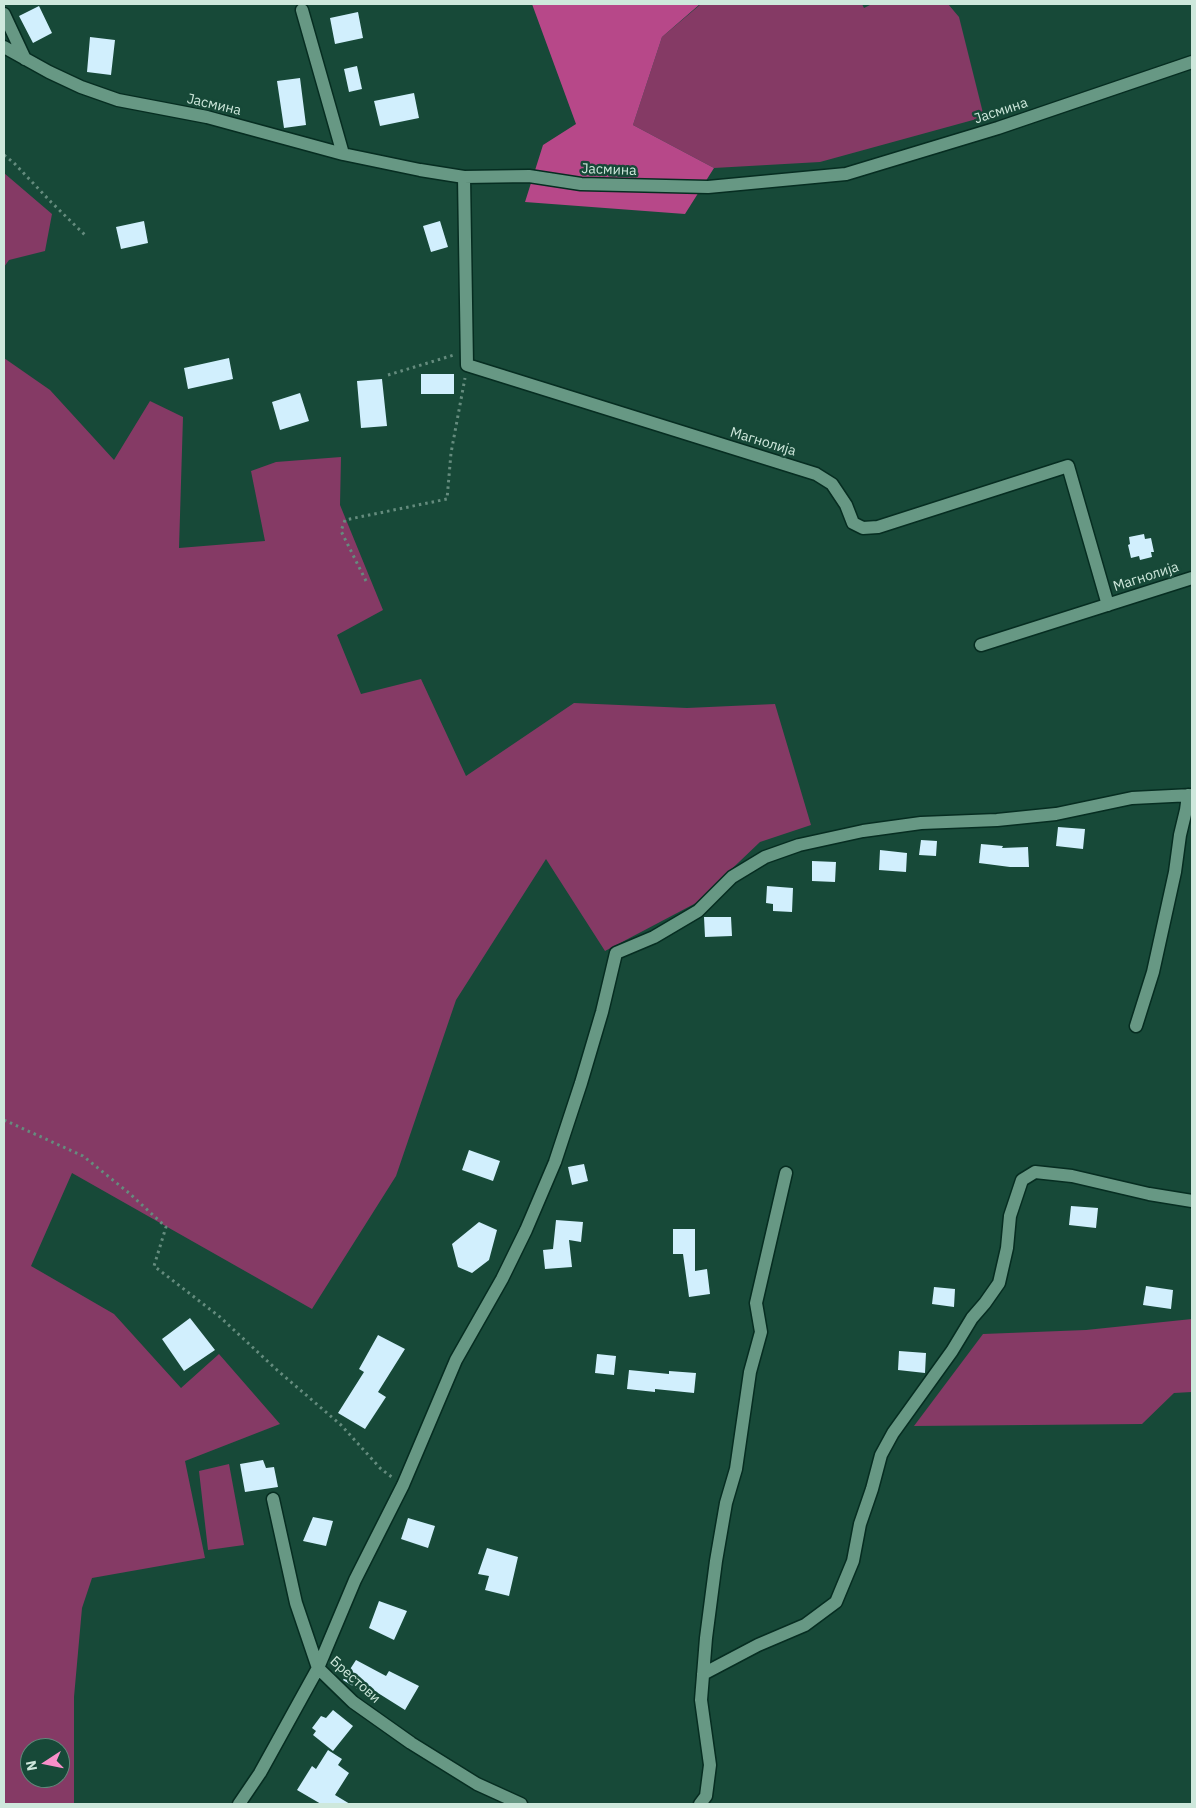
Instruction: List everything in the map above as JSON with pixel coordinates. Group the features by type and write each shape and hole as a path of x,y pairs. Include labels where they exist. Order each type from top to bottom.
{"street":[{"path":"302,10 343,154"},
{"path":"4,14 25,59"},
{"name":"Јасмина","path":"4,47 81,87 118,100 206,117 343,154 420,170 464,177 529,176 581,184 708,187 846,174 998,128 1192,62"},
{"path":"464,177 467,365"},
{"name":"Магнолија","path":"467,365 816,474 832,484 846,505 853,522 863,528 878,527 1068,466 1108,605"},
{"name":"Магнолија","path":"981,645 1192,578"},
{"path":"239,1804 260,1773 318,1668 355,1580 403,1485 456,1360 502,1279 526,1230 555,1162 602,1012 616,952 654,937 698,911 732,877 765,857 799,845 863,831 922,823 997,820 1056,814 1132,798 1190,795 1180,835 1175,872 1153,972 1136,1026"},
{"path":"703,1674 758,1645 805,1624 836,1602 853,1560 860,1524 881,1455 893,1433 952,1351 972,1318 999,1283 1007,1248 1010,1216 1022,1180 1035,1172 1072,1176 1150,1194 1192,1200"},
{"path":"700,1804 706,1796 710,1765 701,1700 716,1561 726,1503 736,1468 750,1372 761,1332 756,1303 786,1173"},
{"name":"Брестови","path":"273,1498 296,1603 318,1668 353,1702 411,1743 478,1784 521,1804"}],"path":[{"path":"4,155 85,235"},
{"path":"388,375 467,351"},
{"path":"366,581 341,531 346,520 446,499 451,453 467,365"},
{"path":"4,1120 82,1156 129,1193 166,1227 154,1266 220,1316 277,1370 341,1425 381,1469 403,1485"}],"shaded area":[{"path":"532,4 700,4 662,37 633,125 714,168 685,214 525,202 543,145 576,124"},
{"path":"701,4 862,4 864,8 872,4 948,4 959,17 984,117 820,162 714,168 633,125 662,37"},
{"path":"4,173 52,214 45,251 9,260 4,267"},
{"path":"4,358 50,390 114,460 150,401 183,417 179,548 265,541 251,471 276,462 341,457 340,505 383,610 337,635 361,694 421,679 466,776 574,703 687,708 775,704 811,825 760,842 696,903 605,951 546,859 456,1000 396,1176 312,1309 72,1173 31,1266 114,1314 181,1388 219,1354 280,1424 185,1461 205,1558 92,1578 82,1608 74,1697 74,1804 4,1804"},
{"path":"1192,1319 1192,1392 1174,1393 1142,1424 914,1426 983,1334 1086,1330"},
{"path":"229,1464 244,1545 208,1550 199,1471"}],"building":[{"path":"39,6 52,33 33,43 19,16"},
{"path":"358,12 363,38 335,44 330,18"},
{"path":"90,37 115,40 111,75 87,72"},
{"path":"357,66 362,89 349,92 344,69"},
{"path":"300,78 306,125 284,128 277,81"},
{"path":"414,93 419,118 380,126 374,101"},
{"path":"144,221 148,243 121,249 116,227"},
{"path":"440,221 448,247 431,252 423,226"},
{"path":"229,358 233,379 188,389 184,368"},
{"path":"421,374 454,374 454,394 421,394"},
{"path":"382,379 387,426 361,428 357,381"},
{"path":"300,393 309,421 280,430 272,402"},
{"path":"1144,534 1145,539 1151,538 1154,552 1151,552 1152,557 1140,560 1139,556 1131,558 1128,545 1130,544 1129,537"},
{"path":"1058,827 1085,829 1083,849 1056,846"},
{"path":"921,840 937,841 936,856 919,855"},
{"path":"981,844 1003,846 1002,848 1028,847 1029,867 1010,867 979,863"},
{"path":"880,850 907,853 906,872 879,870"},
{"path":"812,861 836,862 835,882 812,881"},
{"path":"767,886 793,888 792,912 773,911 773,904 766,903"},
{"path":"704,917 731,917 732,936 705,937"},
{"path":"469,1150 500,1161 493,1181 462,1170"},
{"path":"584,1164 588,1181 572,1185 568,1167"},
{"path":"1071,1206 1098,1208 1096,1228 1069,1225"},
{"path":"556,1220 583,1222 581,1242 569,1240 572,1267 545,1269 543,1250 553,1249"},
{"path":"479,1222 497,1230 489,1260 472,1273 458,1267 452,1244"},
{"path":"673,1229 695,1229 695,1271 707,1269 710,1294 689,1297 683,1254 673,1254"},
{"path":"1146,1286 1173,1290 1171,1309 1143,1305"},
{"path":"934,1287 955,1289 954,1307 932,1304"},
{"path":"190,1318 215,1350 184,1371 162,1339"},
{"path":"378,1335 405,1349 378,1392 386,1397 365,1429 338,1413 364,1372 359,1369"},
{"path":"899,1351 926,1353 925,1373 898,1370"},
{"path":"597,1354 616,1356 614,1375 595,1373"},
{"path":"629,1370 669,1374 669,1371 696,1373 694,1393 655,1389 655,1392 627,1389"},
{"path":"263,1460 266,1468 274,1467 278,1487 245,1492 240,1464"},
{"path":"313,1517 333,1521 326,1546 303,1541"},
{"path":"408,1518 435,1526 428,1548 401,1539"},
{"path":"487,1548 518,1557 509,1596 485,1590 489,1576 478,1574"},
{"path":"379,1601 407,1611 394,1640 369,1628"},
{"path":"356,1660 386,1676 389,1671 419,1686 405,1710 370,1688 366,1694 343,1680"},
{"path":"333,1710 353,1726 333,1751 313,1735 316,1731 312,1728 321,1716 326,1718"},
{"path":"328,1750 342,1759 338,1765 349,1773 335,1795 350,1804 321,1804 297,1790 312,1766 316,1769"}]}
